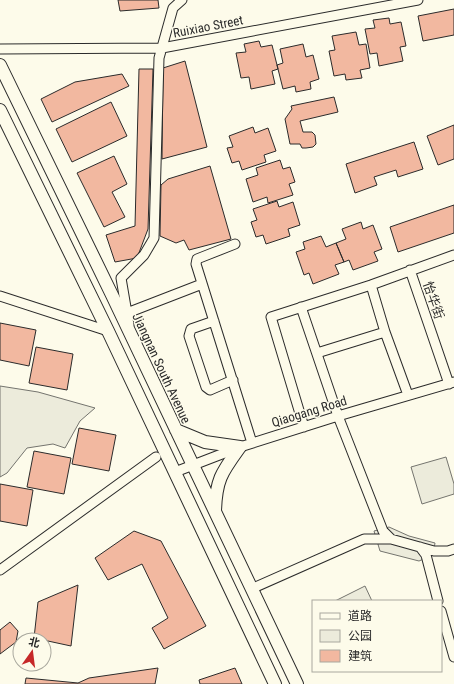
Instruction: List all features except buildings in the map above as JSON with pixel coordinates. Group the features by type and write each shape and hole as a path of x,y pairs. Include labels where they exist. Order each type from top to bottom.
{"main road":[{"name":"Jiangnan South Avenue","path":"0,65 297,684"},
{"path":"0,110 108,331 275,684"},
{"path":"176,430 205,442 240,447 218,480 215,514"}],"street":[{"path":"130,334 128,313 121,278 144,255 154,238 160,58 172,4 182,0"},
{"name":"Ruixiao Street","path":"0,49 162,48 418,0"},
{"path":"234,244 197,259 196,264 252,443"},
{"path":"304,427 271,318 454,255"},
{"name":"怡华街","path":"410,270 451,383"},
{"path":"128,313 202,284"},
{"path":"371,284 385,332 408,395"},
{"path":"0,296 108,331"},
{"path":"301,307 338,416 383,531 391,538"},
{"path":"214,321 191,329 189,336 206,387 210,390 233,380"},
{"path":"317,353 385,332"},
{"name":"Qiaogang Road","path":"175,472 252,443 451,383"},
{"path":"0,570 156,457"},
{"path":"251,589 364,539 391,538 434,551 448,551 454,549"},
{"path":"420,547 426,556 438,600"},
{"path":"442,615 454,657"}],"green space":[{"path":"0,386 38,392 95,408 80,421 65,448 53,444 27,448 7,473 0,477"},
{"path":"446,457 454,484 454,494 422,504 411,467"},
{"path":"389,527 409,536 435,543 433,555 419,561 380,551 374,531"},
{"path":"365,586 372,600 337,600"}]}
